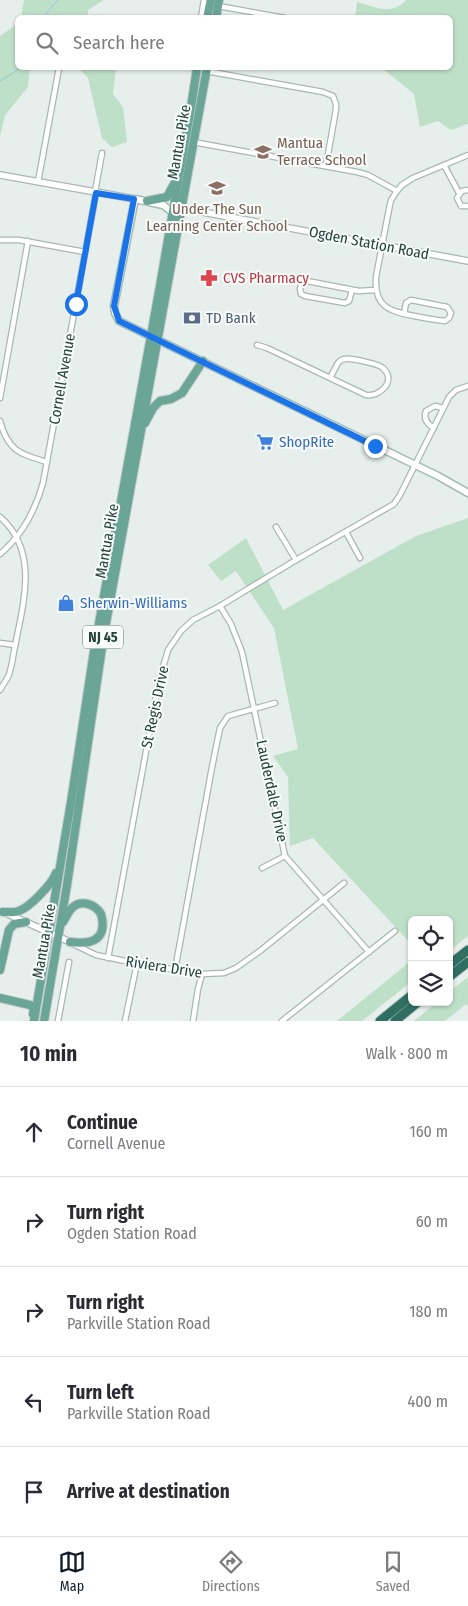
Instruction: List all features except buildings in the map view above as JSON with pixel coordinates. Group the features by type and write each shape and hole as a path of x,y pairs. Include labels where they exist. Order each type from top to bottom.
{"highway":[{"path":"453,962 468,950"},
{"path":"453,974 468,962"},
{"path":"380,1021 408,998"},
{"path":"394,1021 413,1006"}],"main road":[{"path":"208,15 211,0"},
{"name":"Mantua Pike","path":"44,1021 104,634 140,434 172,212 196,70"},
{"name":"Mantua Pike","path":"33,1021 94,651 207,70"},
{"path":"147,201 167,197 174,185 188,112 191,107"},
{"path":"172,212 162,205 134,199 114,306 119,321 438,476 468,493"},
{"path":"140,434 153,408 160,401 171,399 182,393 203,361"},
{"path":"0,970 9,930 56,875 64,842"},
{"path":"60,926 73,907 80,903 94,906 101,914 102,930 95,940 85,944 70,942"},
{"path":"1,912 21,917"},
{"path":"24,1002 34,998 42,968"},
{"path":"0,998 24,1002 34,1008 33,1021"}],"street":[{"path":"201,15 204,0"},
{"path":"219,3 272,15"},
{"path":"38,182 58,70"},
{"path":"212,70 323,92 335,99 336,109 326,166"},
{"path":"193,142 368,175 397,192"},
{"name":"Cornell Avenue","path":"0,554 16,538 33,512 40,496 48,462 102,153"},
{"path":"404,314 406,303 410,300 447,307 451,313 450,318 445,321 404,314 395,312 386,307 375,290 391,200 402,185 413,178 468,155"},
{"path":"444,165 459,193 457,198 459,204 464,207 468,206"},
{"path":"0,175 134,199"},
{"path":"459,193 468,190"},
{"name":"Ogden Station Road","path":"181,208 468,261"},
{"path":"0,240 28,241 85,252"},
{"path":"0,398 28,241"},
{"path":"352,290 349,301 345,303 306,296 301,294 300,289 301,284 307,282 364,292 375,290"},
{"path":"257,345 368,396 382,391 388,379 386,370 379,365 348,359 341,360 338,363 330,378"},
{"path":"434,428 426,422 426,411 435,406 443,408 452,393 468,386"},
{"name":"St Regis Drive","path":"108,958 159,681 168,650 186,625 200,615 220,606 394,504 443,408"},
{"path":"0,421 5,438 14,448 27,456 48,462"},
{"path":"0,518 14,531 25,561 26,580 9,675 0,690"},
{"path":"276,527 296,560"},
{"path":"346,532 360,558"},
{"name":"Lauderdale Drive","path":"220,606 231,624 242,652 285,856 369,952"},
{"path":"0,643 15,645"},
{"path":"175,970 220,728 228,716 275,703"},
{"path":"262,868 285,856"},
{"name":"Riviera Drive","path":"21,917 89,953 175,970 214,974 236,968 344,883"},
{"path":"282,1021 395,930"},
{"path":"58,1021 69,962"},
{"path":"125,1021 136,963"},
{"path":"193,1021 202,974"}],"green space":[{"path":"24,0 104,0 88,10 88,15 21,15"},
{"path":"406,0 468,0 468,124 451,130 438,121 420,127 414,94 384,70 453,70 453,15 355,15 357,2 383,9 395,8"},
{"path":"15,25 15,70 30,70 28,87 5,115 0,136 0,36"},
{"path":"81,70 116,70 113,94 123,107 127,142 112,147 102,138 88,78"},
{"path":"468,518 468,936 453,948 453,916 408,916 408,941 313,838 290,846 288,777 273,756 298,749 274,628 236,571 221,581 208,565 246,538 283,610 416,536"},
{"path":"408,963 408,984 362,1021 337,1021"},
{"path":"468,977 468,1006 466,1004 445,1021 414,1021 432,1006 453,1006 453,989"}],"waterway":[{"path":"45,15 58,0"},
{"path":"0,81 18,70"}],"place":[{"name":"Mantua Terrace School","path":"263,152"},
{"name":"Under The Sun Learning Center School","path":"217,188"},
{"name":"CVS Pharmacy","path":"209,278"},
{"name":"TD Bank","path":"192,318"},
{"name":"ShopRite","path":"265,442"},
{"name":"Sherwin-Williams","path":"66,603"}],"route":[{"path":"76,304 96,193 134,199 114,306 119,321 375,446"}]}
